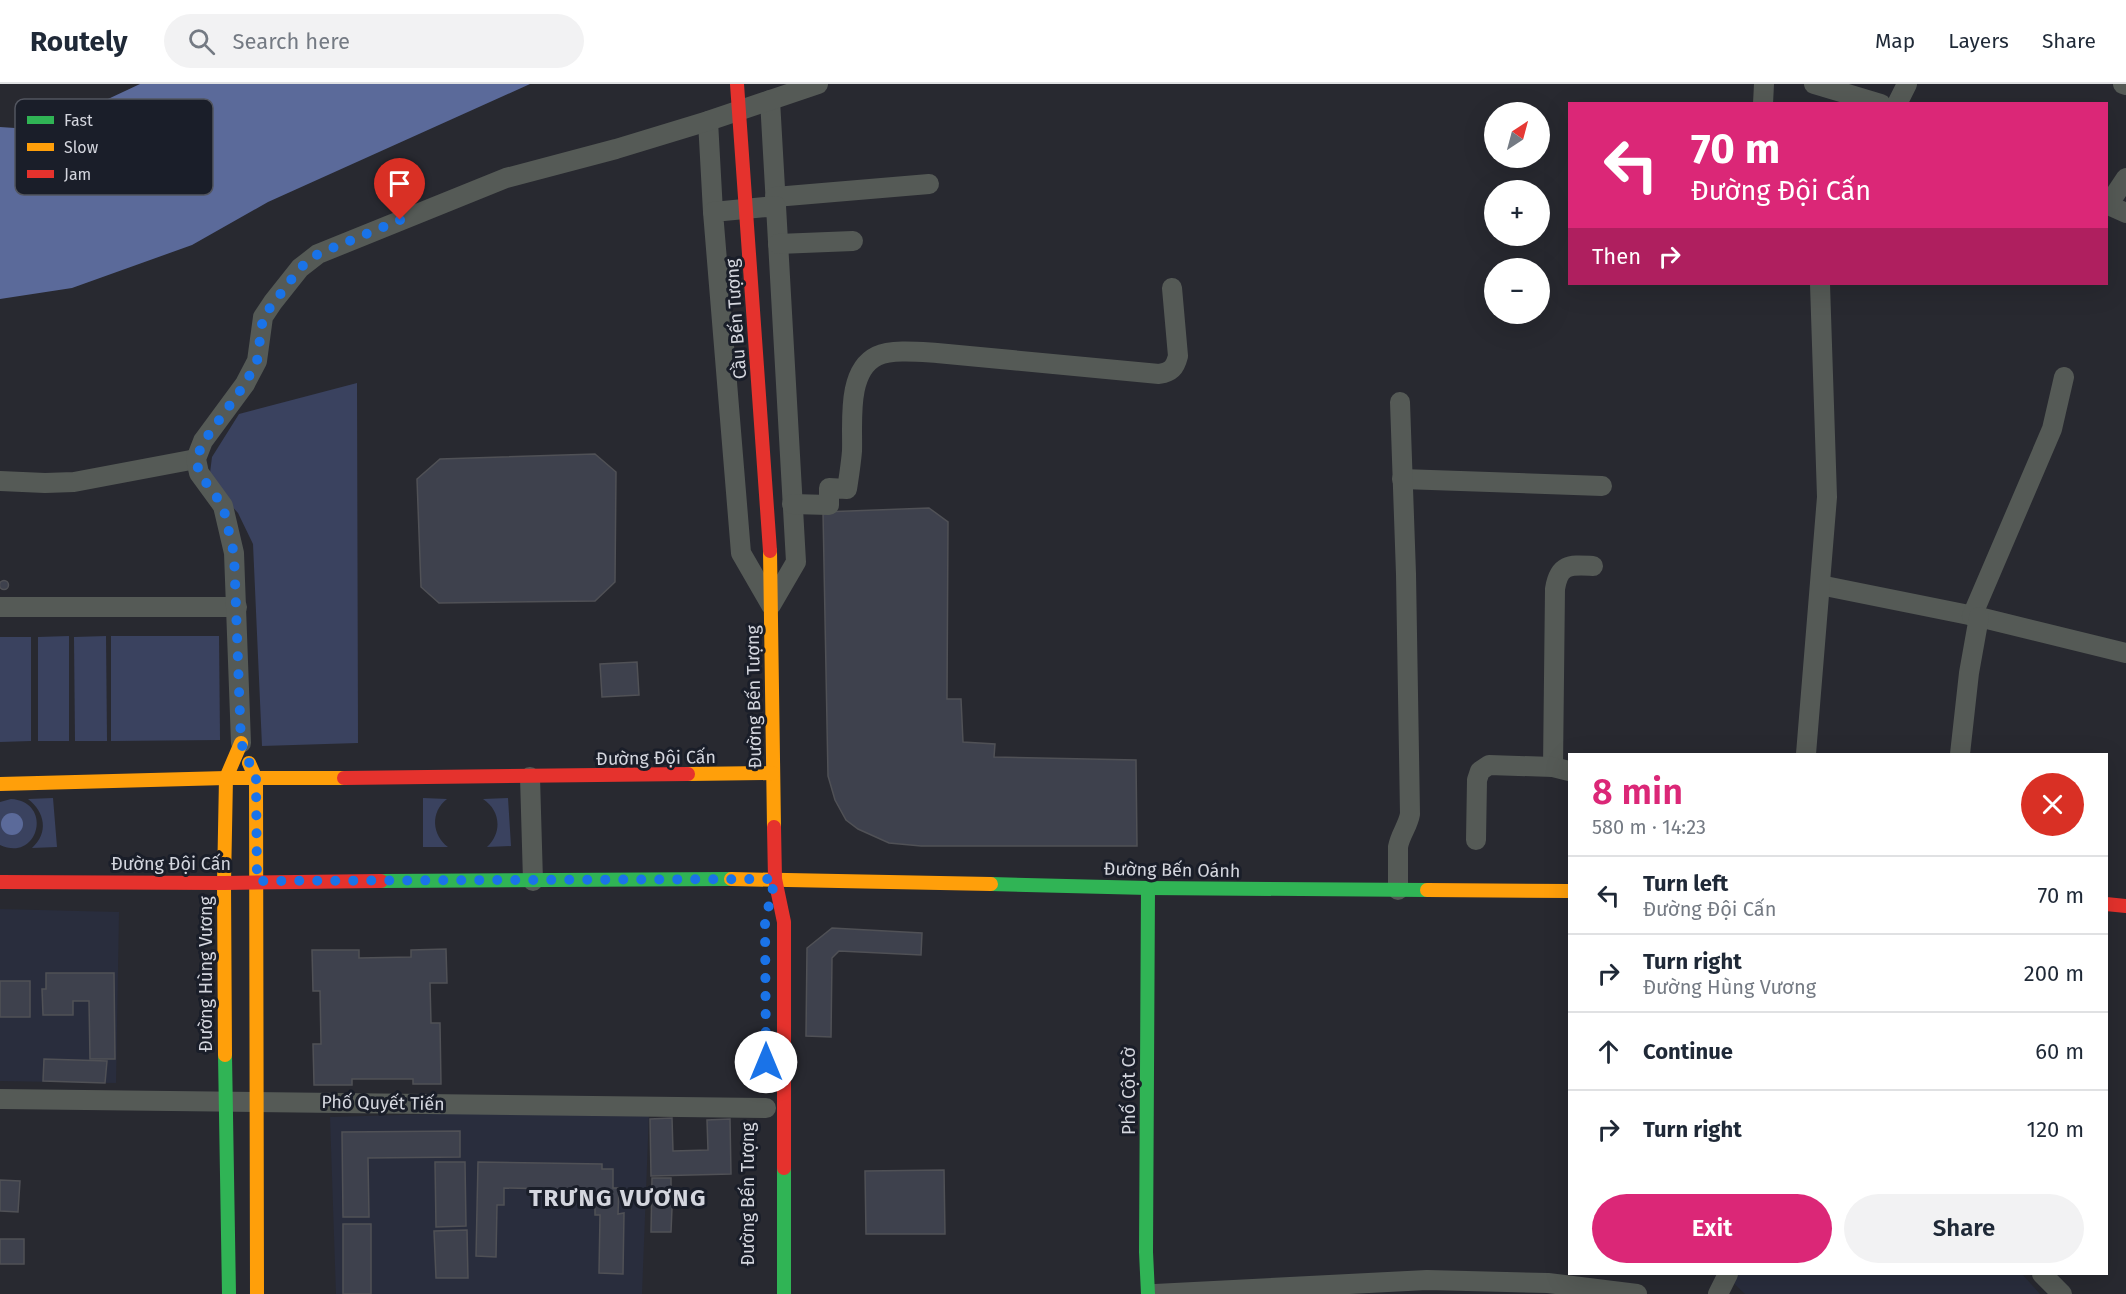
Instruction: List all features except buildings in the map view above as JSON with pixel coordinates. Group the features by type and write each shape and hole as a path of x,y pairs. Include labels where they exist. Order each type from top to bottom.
{"street":[{"name":"Cầu Bến Tượng","path":"737,84 770,551"},
{"path":"257,1294 256,779 241,743 234,554 223,506 199,473 196,459 204,441 245,384 257,361 263,317 300,268 318,254 507,178 616,149 818,84"},
{"path":"1763,102 1764,84"},
{"path":"1814,84 1874,102"},
{"path":"1898,102 1907,84"},
{"path":"708,121 713,212 741,553 771,605 796,562 770,100"},
{"path":"2113,207 2126,178"},
{"path":"713,212 775,202 929,184"},
{"path":"778,244 853,241"},
{"path":"1806,753 1827,497 1820,285"},
{"path":"792,504 829,505 829,488 848,489 852,453 852,408 857,380 865,366 877,356 903,352 937,353 1159,374 1169,372 1175,366 1178,356 1172,288"},
{"path":"1960,753 1975,617 2052,429 2064,377"},
{"path":"1398,890 1399,840 1408,824 1410,814 1400,402"},
{"path":"0,481 74,482 196,459"},
{"path":"1402,479 1602,486"},
{"name":"Đường Bến Tượng","path":"770,551 775,879 784,922 784,1294"},
{"path":"1476,840 1477,780 1480,771 1489,765 1561,769 1554,624 1557,578 1562,570 1571,565 1593,566"},
{"path":"1820,585 1975,617 2126,654"},
{"path":"0,607 237,607"},
{"name":"Đường Hùng Vương","path":"230,1294 225,1101 226,778 241,743"},
{"name":"Đường Đội Cấn","path":"0,784 226,778 773,773"},
{"path":"530,777 533,881"},
{"name":"Đường Bến Tượng","path":"768,911 775,879"},
{"name":"Đường Bến Oánh","path":"775,879 1148,888 1568,891"},
{"name":"Đường Đội Cấn","path":"0,882 224,883 775,879"},
{"name":"Phố Cột Cờ","path":"1148,888 1146,1252 1149,1294"},
{"path":"2108,904 2126,906"},
{"name":"Phố Quyết Tiến","path":"0,1099 766,1108"},
{"path":"1718,1294 1728,1275"},
{"path":"2043,1275 2062,1294"},
{"path":"1155,1294 1427,1280 1548,1283 1637,1294"}],"shaded area":[{"path":"140,84 530,84 268,202 192,245 72,288 0,299 0,127 15,128 15,195 213,195 213,99 108,99"},
{"path":"357,383 358,743 262,746 253,544 238,513 218,491 210,473 212,457 239,414"},
{"path":"69,636 69,741 38,741 38,637"},
{"path":"106,636 107,741 75,741 74,637"},
{"path":"111,636 219,636 220,740 111,741"},
{"path":"0,637 31,637 31,741 0,742"},
{"path":"53,798 57,847 32,848 41,836 43,823 38,810 28,799"},
{"path":"423,798 447,799 438,810 435,823 439,836 448,847 423,847"},
{"path":"508,798 511,846 487,847 496,835 497,822 493,809 483,799"},
{"path":"11,799 24,803 33,810 36,820 36,830 32,839 24,846 13,848 0,845 0,802"},
{"path":"12,813 20,816 23,824 20,832 12,835 4,832 1,824 4,816"},
{"path":"0,909 119,912 116,1083 0,1081"},
{"path":"468,1113 649,1113 642,1294 336,1294 330,1117"},
{"path":"1725,1275 2023,1275 2040,1294 1745,1294"}],"traffic: fast":[{"path":"381,881 731,879"},
{"path":"991,884 1148,888 1427,890"},
{"path":"1148,888 1146,1252 1148,1294"},
{"path":"225,1055 229,1294"},
{"path":"784,1168 784,1294"}],"traffic: slow":[{"path":"770,551 774,827"},
{"path":"225,1055 226,778 241,743"},
{"path":"249,763 256,779 257,1294"},
{"path":"688,774 773,773"},
{"path":"0,784 226,778 344,778"},
{"path":"731,879 991,884"},
{"path":"1427,890 1568,891"}],"traffic: jam":[{"path":"737,84 770,551"},
{"path":"344,778 688,774"},
{"path":"774,827 775,879 784,922 784,1168"},
{"path":"0,882 381,881"},
{"path":"2108,904 2126,906"}],"district":[{"name":"TRƯNG VƯƠNG","path":"618,1198"}],"route":[{"path":"400,220 318,254 300,268 263,317 257,361 245,384 204,441 196,459 199,473 223,506 234,554 241,743 256,779 257,881 775,879 765,922 766,1062"}]}
